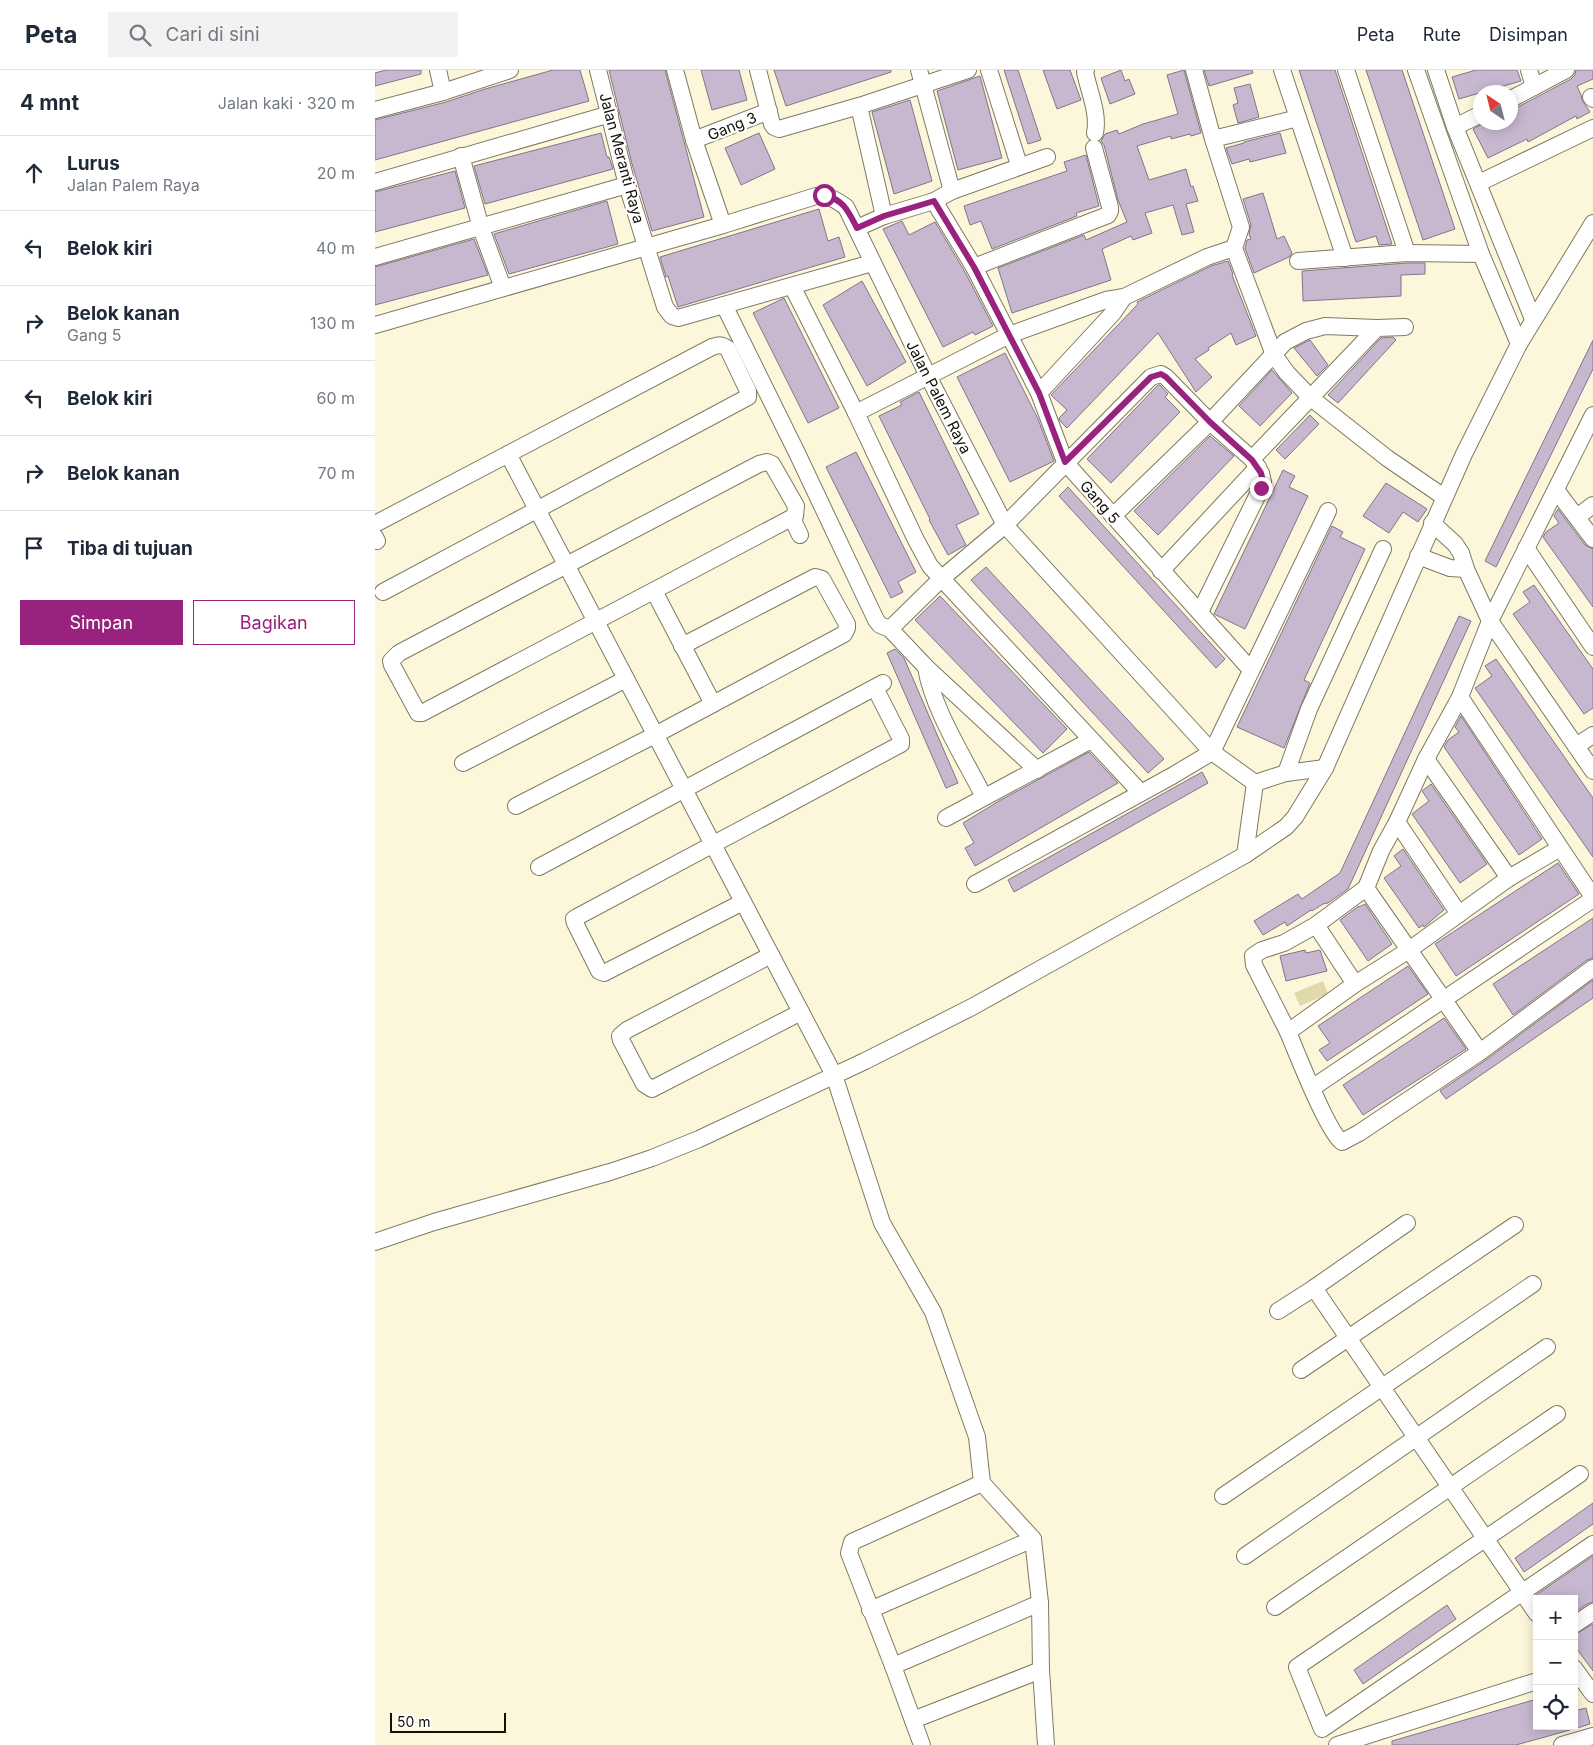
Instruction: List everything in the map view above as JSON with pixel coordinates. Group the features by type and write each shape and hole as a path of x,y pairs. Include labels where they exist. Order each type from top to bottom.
{"street":[{"path":"438,70 443,92"},
{"path":"375,110 443,92 510,70"},
{"name":"Jalan Meranti Raya","path":"599,70 627,185 665,307 672,316 678,318 724,305"},
{"path":"675,70 694,140 723,225"},
{"path":"758,70 772,124 779,129 859,106 921,77 968,70"},
{"path":"989,70 1019,166"},
{"path":"974,267 1108,216 1110,207 1095,140 1097,121 1086,70"},
{"path":"1194,70 1213,139 1241,227 1234,248 1274,355 1287,373 1311,398 1387,458 1444,497"},
{"path":"1282,70 1345,258"},
{"path":"1346,70 1407,254"},
{"path":"1416,70 1481,254 1519,344"},
{"path":"1435,70 1455,127 1533,319"},
{"path":"1529,70 1534,87"},
{"path":"1518,95 1566,70"},
{"path":"921,77 952,191"},
{"path":"859,106 884,216"},
{"name":"Gang 3","path":"694,140 769,111"},
{"path":"375,182 610,114"},
{"path":"1213,139 1298,118"},
{"path":"1455,127 1473,118"},
{"path":"1479,183 1593,128"},
{"path":"461,156 481,228 503,288"},
{"path":"857,228 884,216 934,201 952,191 1047,157"},
{"path":"375,257 627,185"},
{"name":"Jalan Palem Raya","path":"375,325 723,225 816,196 832,197 846,207 928,376 1005,525 1212,752 1255,782"},
{"name":"Gang 5","path":"934,201 974,267 1039,393 1065,462 1251,670"},
{"path":"1469,216 1488,209"},
{"path":"375,1242 434,1222 652,1158 699,1139 972,1007 1245,855 1285,827 1295,817 1325,768 1432,523 1519,344 1593,223"},
{"path":"855,413 1009,335 1106,300 1124,297 1207,257 1234,248"},
{"path":"1297,261 1407,254 1481,254"},
{"path":"872,263 724,305 876,620 881,625 890,629 926,667 1037,770"},
{"path":"791,286 930,566 1141,794"},
{"path":"1039,393 1113,313 1124,297"},
{"path":"1113,516 1210,422 1290,339 1314,328 1325,326 1377,328 1405,326"},
{"path":"1161,571 1311,398 1377,328"},
{"path":"375,524 719,344 724,345 728,349 748,391 748,397 383,592"},
{"path":"890,629 941,579 1005,525 1065,462 1156,374 1166,377 1210,422 1255,463 1262,477 1261,488 1200,612"},
{"path":"1592,421 1490,621 1459,697 1381,851 1367,888 1316,925 1284,943 1262,950 1253,956 1254,965 1288,1032 1312,1088 1335,1135 1342,1142 1359,1133 1480,1052 1593,968"},
{"path":"508,454 834,1075 882,1223 933,1312 977,1437 982,1483 1033,1539 1040,1603 1041,1670 1046,1745"},
{"path":"767,462 771,464 796,506 795,516 792,518 422,714 417,713 392,665 391,661 394,657 759,464 767,462"},
{"path":"1556,490 1593,539"},
{"path":"1577,516 1593,505"},
{"path":"975,884 1141,794 1212,752 1328,511"},
{"path":"792,518 800,535"},
{"path":"1432,523 1455,544 1461,553 1466,569 1490,621 1593,771"},
{"path":"1526,548 1593,647"},
{"path":"1286,773 1309,708 1383,549"},
{"path":"1418,556 1450,568 1466,569"},
{"path":"516,806 655,735 844,634 847,624 822,579 815,577 682,646"},
{"path":"653,591 713,704"},
{"path":"926,667 928,680 940,711 984,797"},
{"path":"463,763 626,679"},
{"path":"539,867 879,686 901,739 901,744 574,919 599,970 604,973 743,902"},
{"path":"1312,1088 1593,898 1459,697"},
{"path":"1576,746 1593,735"},
{"path":"946,818 1091,740"},
{"path":"1426,759 1509,878"},
{"path":"1245,855 1255,782 1286,773 1325,768"},
{"path":"1397,822 1459,914"},
{"path":"1288,1032 1355,984 1409,950 1509,878 1560,848"},
{"path":"1367,888 1480,1052"},
{"path":"1316,925 1355,984"},
{"path":"771,955 627,1030 621,1036 621,1040 644,1084 652,1089 801,1012"},
{"path":"1278,1311 1407,1223"},
{"path":"1301,1370 1515,1225"},
{"path":"1223,1496 1533,1284"},
{"path":"1314,1288 1533,1608"},
{"path":"1245,1556 1547,1347"},
{"path":"1275,1607 1557,1414"},
{"path":"1579,1474 1297,1667 1322,1729 1593,1544"},
{"path":"922,1745 849,1553 852,1542 982,1483"},
{"path":"870,1610 1033,1539"},
{"path":"893,1666 1040,1603"},
{"path":"1578,1622 1593,1612"},
{"path":"913,1720 1041,1670"},
{"path":"1578,1674 1591,1690"},
{"path":"1337,1745 1533,1682"},
{"path":"1562,1745 1593,1736"}],"shaded area":[{"path":"1323,981 1328,994 1300,1006 1294,993"}],"building":[{"path":"386,70 421,70 421,74 375,86 375,73"},
{"path":"553,70 580,70 589,101 375,160 375,120 446,102"},
{"path":"609,70 665,70 704,217 652,231 632,164"},
{"path":"701,70 739,70 747,100 712,110"},
{"path":"774,70 891,70 891,72 786,106"},
{"path":"1004,70 1018,70 1041,140 1028,144"},
{"path":"1043,70 1070,70 1081,100 1057,109"},
{"path":"1121,70 1125,81 1129,79 1135,94 1110,104 1101,78"},
{"path":"1184,70 1201,133 1171,139 1171,136 1137,146 1149,180 1186,169 1191,187 1193,186 1198,201 1186,204 1194,232 1182,235 1173,205 1145,213 1152,233 1133,240 1131,236 1102,249 1111,280 1012,313 998,268 1084,235 1086,240 1127,222 1118,200 1104,145 1101,141 1105,134 1117,130 1119,134 1143,124 1178,114 1167,75"},
{"path":"1204,70 1252,70 1253,73 1209,86"},
{"path":"1299,70 1335,70 1392,244 1379,245 1376,236 1356,242"},
{"path":"1366,70 1402,70 1455,229 1423,240"},
{"path":"1476,70 1517,70 1521,81 1507,85 1473,85 1473,95 1459,99 1452,77"},
{"path":"1576,70 1593,70 1593,79 1577,86 1582,100 1590,112 1577,119 1576,116 1528,142 1527,139 1488,158 1474,130 1518,130 1518,107 1571,79 1575,75"},
{"path":"980,76 1002,158 958,170 937,91"},
{"path":"1250,84 1259,117 1238,123 1233,105 1238,103 1234,88"},
{"path":"910,100 932,181 894,194 872,112"},
{"path":"601,133 607,157 609,157 613,169 485,204 474,166"},
{"path":"759,133 775,169 741,185 725,148"},
{"path":"1280,133 1286,153 1250,162 1249,159 1232,164 1226,148"},
{"path":"1086,155 1099,206 1076,213 1077,216 992,249 981,221 970,225 964,206 1067,171 1064,162"},
{"path":"455,171 465,208 375,232 375,192"},
{"path":"1263,193 1277,239 1284,236 1292,253 1289,257 1254,273 1245,248 1247,240 1251,239 1249,234 1251,225 1243,199"},
{"path":"607,201 618,244 509,274 494,234"},
{"path":"819,209 828,241 839,237 845,257 678,307 660,257"},
{"path":"902,221 909,235 935,222 965,272 993,326 975,335 973,332 943,347 883,229"},
{"path":"474,239 488,275 375,305 375,267"},
{"path":"1228,261 1256,336 1236,345 1231,333 1195,359 1212,377 1196,392 1158,333 1067,428 1060,421 1059,418 1067,410 1051,395 1138,304 1137,302 1211,266"},
{"path":"1425,263 1425,274 1401,275 1401,296 1303,301 1302,271"},
{"path":"862,281 906,362 867,386 823,305"},
{"path":"784,298 839,408 808,423 753,313"},
{"path":"1393,337 1396,340 1338,403 1328,395 1381,338"},
{"path":"1310,340 1328,365 1317,376 1294,348"},
{"path":"1593,340 1593,369 1496,567 1485,561"},
{"path":"1005,353 1038,419 1054,461 1010,482 957,377"},
{"path":"1272,370 1292,393 1260,426 1239,406"},
{"path":"1158,385 1168,394 1165,397 1180,412 1111,483 1087,459"},
{"path":"919,392 979,514 956,525 966,545 948,555 879,416 902,405 900,402"},
{"path":"1310,415 1319,424 1285,459 1276,450"},
{"path":"1210,436 1234,456 1158,535 1134,511"},
{"path":"856,452 916,572 898,582 903,592 891,598 826,467"},
{"path":"1283,470 1295,476 1289,487 1308,496 1245,629 1214,614"},
{"path":"1386,483 1427,509 1418,522 1403,512 1389,533 1363,516"},
{"path":"1068,487 1225,659 1216,668 1059,496"},
{"path":"1558,509 1585,545 1593,549 1593,607 1543,537 1546,532 1559,523 1554,516"},
{"path":"1332,526 1343,532 1340,537 1365,549 1304,680 1310,683 1284,748 1237,727"},
{"path":"986,567 1164,759 1148,773 971,580"},
{"path":"1534,585 1593,669 1593,708 1584,714 1513,614 1530,602 1523,592"},
{"path":"940,596 1067,729 1043,753 915,620"},
{"path":"1459,616 1471,621 1348,889 1328,903 1311,910 1287,926 1285,922 1263,935 1254,921 1298,894 1302,899 1340,873"},
{"path":"895,649 904,658 958,783 946,788 887,653"},
{"path":"1496,659 1593,798 1593,857 1475,688 1492,676 1485,666"},
{"path":"1461,716 1542,839 1519,855 1444,747 1448,740 1459,732 1455,727"},
{"path":"1089,752 1118,783 975,866 965,848 974,843 963,823"},
{"path":"1202,772 1208,783 1014,892 1008,880"},
{"path":"1431,784 1487,864 1460,883 1412,814 1429,801 1422,791"},
{"path":"1403,849 1444,910 1424,927 1423,925 1419,928 1384,878 1401,866 1394,856"},
{"path":"1558,863 1579,894 1456,976 1435,944"},
{"path":"1365,904 1392,944 1368,961 1340,920 1359,906"},
{"path":"1593,918 1593,958 1587,960 1513,1015 1493,984"},
{"path":"1305,950 1306,953 1320,950 1327,971 1286,981 1280,956"},
{"path":"1408,966 1428,994 1327,1061 1319,1050 1330,1043 1318,1026"},
{"path":"1593,980 1593,998 1446,1099 1440,1091 1486,1060"},
{"path":"1444,1018 1466,1049 1363,1115 1343,1085"},
{"path":"1593,1503 1593,1524 1524,1572 1515,1558"},
{"path":"1593,1556 1593,1602 1578,1610 1578,1595 1536,1595"},
{"path":"1447,1605 1456,1619 1363,1684 1354,1670"},
{"path":"1593,1624 1593,1671 1578,1650 1578,1633"},
{"path":"1533,1700 1533,1730 1570,1730 1516,1745 1392,1745 1392,1741"},
{"path":"1586,1708 1590,1724 1578,1728 1578,1710"}],"route":[{"path":"824,195 832,197 846,207 857,228 884,216 934,201 974,267 1039,393 1065,462 1151,377 1161,374 1252,460 1261,473 1263,482 1261,488"}]}
